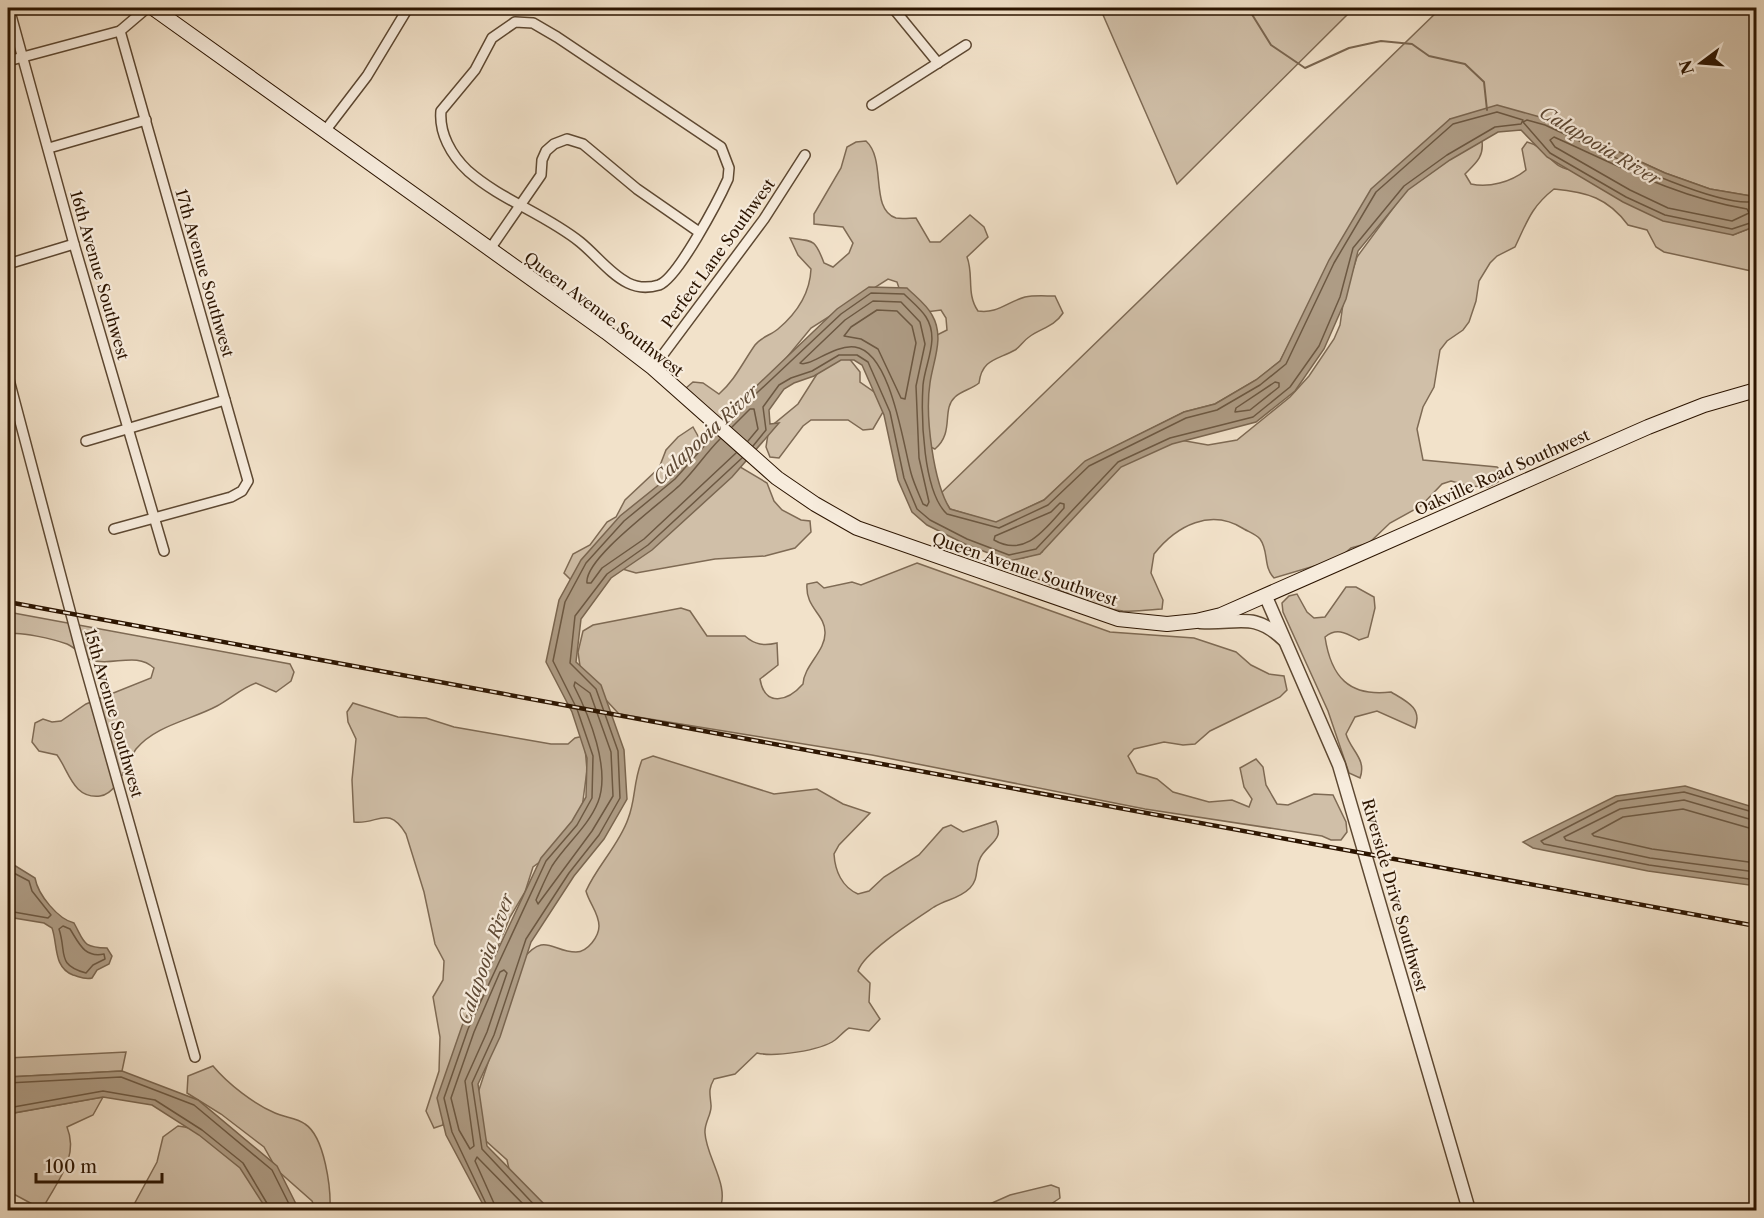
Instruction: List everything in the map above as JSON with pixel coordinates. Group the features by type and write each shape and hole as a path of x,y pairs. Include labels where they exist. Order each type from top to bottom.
{"main road":[{"name":"Queen Avenue Southwest","path":"153,8 653,368 799,494 857,528 1107,616 1141,623 1196,621 1221,615 1266,597"},
{"name":"Oakville Road Southwest","path":"1266,597 1648,427 1704,405 1756,390"}],"street":[{"name":"16th Avenue Southwest","path":"9,8 74,244 164,551"},
{"path":"8,60 120,31 147,8"},
{"path":"325,131 367,76 408,8"},
{"path":"893,8 939,63"},
{"path":"514,22 533,23 557,36 721,147 729,168 728,179 699,232 677,268 663,284 650,288 639,287 620,278 580,242 467,170 442,134 441,111 475,70 492,38 514,22"},
{"name":"17th Avenue Southwest","path":"114,530 155,516 211,503 242,491 248,482 120,31"},
{"path":"872,105 966,45"},
{"path":"49,148 146,120"},
{"path":"490,249 541,176 542,160 546,152 554,144 567,139 583,144 637,189 699,232"},
{"name":"Perfect Lane Southwest","path":"653,368 764,219 805,155"},
{"path":"8,264 74,244"},
{"name":"15th Avenue Southwest","path":"8,376 12,413 195,1057"},
{"path":"86,441 225,400"},
{"name":"Riverside Drive Southwest","path":"1266,597 1324,725 1347,789 1469,1210"},
{"path":"1196,621 1218,624 1239,619 1257,621 1274,630 1287,644"}],"shaded area":[{"path":"1100,8 1354,8 1177,184"},
{"path":"1441,8 1756,8 1756,195 1710,189 1665,173 1547,119 1450,119 1303,318 1280,361 1256,380 1215,404 1184,412 1086,461 1044,500 996,523 950,509 940,494"},
{"path":"866,141 876,160 880,195 888,213 896,218 916,218 930,242 940,242 970,215 984,227 988,237 967,257 972,298 978,311 991,311 1025,297 1055,296 1063,313 1056,321 1029,337 1015,350 991,361 983,369 979,383 955,397 949,408 945,436 935,449 926,445 927,340 947,330 946,318 941,310 926,312 903,300 897,282 888,279 811,328 783,362 720,422 686,388 693,382 703,383 719,394 734,377 757,342 778,329 797,309 808,286 811,269 798,255 790,238 809,241 816,245 824,263 833,267 849,253 853,243 843,227 814,224 814,214 841,168 847,147 856,142"},
{"path":"1482,141 1480,156 1465,174 1471,184 1500,183 1526,170 1522,149 1527,142 1540,148 1560,166 1576,170 1733,235 1756,226 1756,272 1664,252 1656,247 1647,230 1628,225 1613,208 1596,198 1577,192 1554,189 1535,209 1515,247 1497,256 1479,281 1476,301 1469,322 1440,350 1434,387 1423,407 1417,429 1423,460 1497,467 1504,474 1498,482 1488,487 1469,486 1451,481 1442,484 1421,506 1390,523 1369,543 1351,548 1338,559 1274,578 1268,569 1263,544 1257,536 1232,523 1219,520 1195,523 1173,535 1154,554 1151,573 1163,600 1162,609 1123,611 1093,604 1009,565 1005,557 1023,558 1042,552 1056,528 1123,464 1180,440 1208,445 1237,440 1290,397 1309,376 1334,339 1340,325 1344,297 1357,257 1408,188 1421,173"},
{"path":"848,357 860,372 860,382 877,394 883,412 873,429 863,430 848,420 811,420 803,426 779,458 770,457 766,447 769,428 798,404 817,374 830,362"},
{"path":"693,427 703,445 767,483 774,501 782,510 801,520 810,521 811,532 795,548 765,556 715,559 636,573 619,568 571,580 564,573 573,554 590,545 607,522 616,517 625,500 659,468 666,450 678,437"},
{"path":"917,563 1110,632 1194,638 1236,652 1251,665 1269,674 1284,676 1287,690 1280,697 1210,731 1195,744 1164,742 1134,749 1128,756 1137,773 1157,779 1173,792 1209,802 1232,800 1249,807 1252,799 1244,787 1240,768 1256,759 1263,767 1266,785 1277,804 1288,805 1314,794 1333,795 1346,822 1347,832 1341,840 1331,840 1322,836 1145,809 872,755 619,714 581,673 578,652 583,631 593,625 681,608 690,611 707,636 745,636 760,644 777,643 778,665 760,679 763,688 772,698 784,698 803,684 804,677 824,639 824,626 809,599 807,584 817,582 824,588 852,582 861,585"},
{"path":"1346,587 1356,587 1374,597 1375,608 1368,637 1359,640 1346,633 1334,632 1325,637 1337,673 1353,687 1364,691 1391,692 1412,706 1417,715 1415,728 1377,711 1355,717 1346,734 1360,760 1362,771 1360,778 1349,773 1328,711 1283,612 1282,603 1289,596 1297,594 1307,612 1314,618 1325,617"},
{"path":"8,612 290,664 294,672 291,681 276,692 256,683 207,711 153,734 136,749 112,790 100,796 91,796 78,789 73,783 57,755 39,751 32,742 35,723 43,719 52,722 61,721 86,704 151,678 154,668 147,663 132,660 99,662 91,660 62,642 28,635 8,635"},
{"path":"353,703 398,717 426,718 454,727 551,744 568,744 575,738 584,736 587,770 582,808 548,856 533,867 525,892 510,917 494,956 445,1098 443,1125 434,1128 426,1111 439,1071 440,1037 433,997 443,980 444,961 435,944 424,892 406,834 400,825 388,818 354,822 352,780 356,739 348,722 347,712"},
{"path":"653,756 774,794 817,789 843,804 870,813 839,845 834,854 840,878 858,894 869,891 884,877 919,855 943,828 951,825 963,832 996,821 998,832 995,840 978,863 975,880 970,888 934,907 880,946 862,963 858,971 870,983 869,1002 880,1019 869,1031 849,1028 828,1044 808,1050 774,1054 757,1053 735,1074 714,1079 710,1089 711,1108 705,1133 722,1192 719,1210 559,1210 534,1207 509,1169 507,1160 486,1141 474,1105 522,960 530,951 543,945 576,952 585,949 595,939 599,930 599,921 586,891 624,829 631,812 642,760"},
{"path":"126,1052 122,1071 8,1077 8,1058"},
{"path":"213,1066 250,1099 275,1113 302,1122 312,1131 322,1151 325,1164 330,1210 316,1210 312,1201 277,1170 264,1147 221,1114 187,1093 188,1076"},
{"path":"103,1097 93,1115 67,1127 70,1138 69,1158 44,1206 34,1205 8,1191 8,1114"},
{"path":"178,1126 195,1130 224,1146 248,1170 280,1210 131,1210 157,1162 163,1137"},
{"path":"1051,1185 1059,1188 1060,1198 1042,1210 945,1210 983,1207 1010,1195"}],"water":[{"name":"Calapooia River","path":"1497,105 1547,119 1665,173 1710,189 1756,195 1756,226 1733,235 1663,221 1623,202 1547,157 1521,130 1498,132 1450,160 1408,190 1358,251 1346,299 1324,349 1295,391 1256,422 1172,444 1121,467 1040,554 1009,561 965,544 927,525 912,512 898,480 884,415 862,365 854,360 841,360 814,376 784,389 769,410 770,424 779,423 732,477 652,550 611,578 581,619 576,662 601,685 624,750 627,799 604,839 574,876 531,942 500,1037 478,1084 487,1146 550,1210 486,1210 446,1135 437,1098 462,1026 541,858 572,821 586,797 587,758 572,712 546,662 559,600 581,560 620,516 671,475 700,440 837,309 869,287 907,288 927,308 936,323 938,340 930,383 930,430 939,482 950,509 996,522 1044,500 1085,461 1184,412 1215,404 1256,380 1280,361 1329,260 1371,189 1450,119"},
{"path":"1685,786 1756,808 1756,886 1648,871 1533,848 1523,842 1616,796"},
{"path":"8,864 14,865 35,878 40,892 50,905 62,917 74,923 85,943 107,948 112,956 109,964 97,970 92,978 73,975 62,967 59,961 52,928 44,923 8,917"},
{"path":"122,1071 198,1100 277,1166 299,1210 267,1210 240,1168 199,1135 152,1105 103,1097 8,1114 8,1077"}],"waterway":[{"path":"1248,8 1271,45 1305,68 1349,48 1381,41 1412,44 1429,56 1465,64 1484,82 1487,110"}],"railway":[{"path":"8,602 1756,926"}]}
